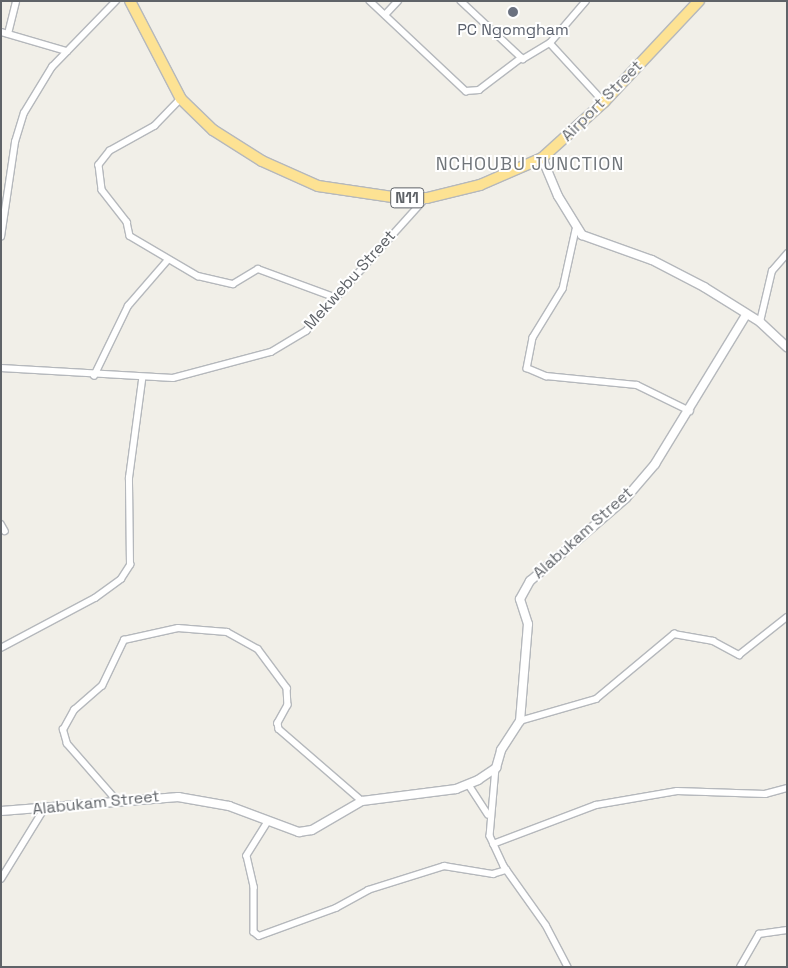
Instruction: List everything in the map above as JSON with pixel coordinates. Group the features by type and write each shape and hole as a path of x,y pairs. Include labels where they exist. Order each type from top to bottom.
{"highway":[{"name":"Airport Street","path":"130,1 182,99 219,134 291,176 351,194 427,198 480,185 542,158 604,102 699,1"}],"street":[{"path":"8,34 16,1"},
{"path":"1,237 15,142 24,113 39,84 67,51 116,1"},
{"path":"370,1 466,91 479,90 521,58 550,43 586,1"},
{"path":"385,15 398,1"},
{"path":"461,1 521,58"},
{"path":"1,32 67,51"},
{"path":"550,43 604,102"},
{"path":"182,99 155,126 110,150 99,166 102,190 127,222 130,236 167,261 228,284 258,269 337,298"},
{"path":"542,158 576,230 589,239 652,260 760,322 787,346"},
{"name":"Mekwebu Street","path":"1,368 142,380 204,373 271,352 306,332 427,198"},
{"path":"576,230 563,289 533,338 527,368 546,376 636,385 690,411"},
{"path":"760,322 772,271 787,254"},
{"path":"94,376 128,306 167,261"},
{"name":"Alabukam Street","path":"1,811 44,809 154,796 201,800 230,806 293,832 312,830 362,801 469,786 496,768 501,750 520,721 527,656 528,624 520,599 524,591 530,581 626,498 690,411 746,315"},
{"path":"1,648 95,598 121,579 130,565 129,478 142,380"},
{"path":"1,524 5,531"},
{"path":"520,721 596,699 674,634 713,641 739,655 787,617"},
{"path":"116,799 67,744 63,730 74,710 102,686 124,640 178,628 227,632 258,649 287,688 288,705 278,723 279,730 362,801"},
{"path":"496,768 489,815 493,844 506,870 546,925 568,967"},
{"path":"469,786 489,815"},
{"path":"493,844 596,805 677,791 764,794 786,790"},
{"path":"1,879 44,809"},
{"path":"268,822 247,856 254,887 254,932 259,936 336,908 368,890 444,866 493,874 506,870"},
{"path":"740,967 759,934 787,930"}],"place":[{"name":"PC Ngomgham","path":"513,12"}],"district":[{"name":"NCHOUBU JUNCTION","path":"530,164"}]}
